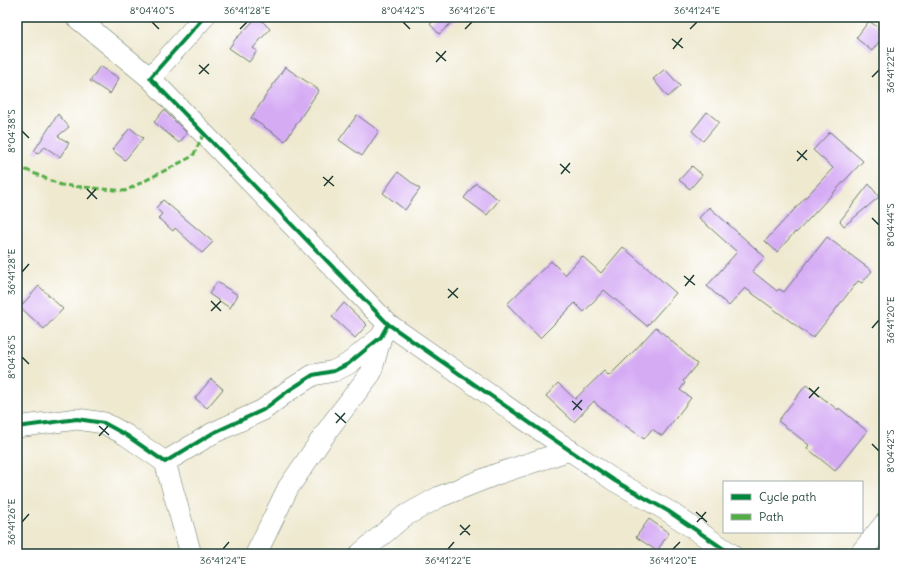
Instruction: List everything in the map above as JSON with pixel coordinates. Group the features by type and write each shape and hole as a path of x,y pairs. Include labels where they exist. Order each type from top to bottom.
{"street":[{"path":"76,17 150,78 384,331 570,450 615,481 668,511 731,554"},
{"path":"150,78 204,17"},
{"path":"165,462 213,433 263,410 288,391 313,375 334,371 348,364 384,331"},
{"path":"256,554 288,488 332,424 371,373 384,331"},
{"path":"17,427 77,419 104,423 126,435 165,462 191,554"},
{"path":"360,554 403,517 439,497 497,474 570,450"},
{"path":"860,554 884,524"}],"building":[{"path":"257,17 270,29 253,48 257,51 249,62 229,48 237,37"},
{"path":"438,17 458,17 439,34 430,24"},
{"path":"869,21 884,32 884,35 872,51 856,38"},
{"path":"100,66 119,78 110,94 90,81"},
{"path":"285,67 319,90 285,141 251,118"},
{"path":"665,69 680,86 668,97 653,79"},
{"path":"164,110 187,133 179,143 154,122"},
{"path":"707,112 719,122 703,141 692,131"},
{"path":"58,114 69,127 58,136 69,143 60,157 45,147 37,154 34,151"},
{"path":"357,115 379,131 362,156 339,140"},
{"path":"130,128 143,138 125,160 112,150"},
{"path":"830,132 863,161 777,252 765,241 833,168 813,150"},
{"path":"692,166 702,175 690,189 679,180"},
{"path":"398,172 420,189 405,210 383,193"},
{"path":"476,183 499,200 487,215 464,198"},
{"path":"869,184 879,197 844,226 840,221"},
{"path":"163,200 213,242 202,253 175,228 173,231 158,218 162,214 156,208"},
{"path":"709,207 765,257 752,271 777,291 779,289 784,292 827,237 872,271 862,283 858,281 813,338 745,288 729,306 707,286 737,252 699,218"},
{"path":"623,247 676,293 647,326 604,290 584,312 575,303 540,338 507,304 551,261 565,275 582,256 601,273"},
{"path":"217,282 238,295 230,308 209,294"},
{"path":"39,286 63,309 44,329 20,307"},
{"path":"344,303 367,325 355,338 332,317"},
{"path":"656,327 697,364 683,381 685,383 680,390 691,398 662,436 652,429 644,439 598,406 594,401 574,422 546,396 558,383 575,399 604,371 609,376"},
{"path":"211,379 223,389 207,408 195,398"},
{"path":"806,385 838,410 839,408 867,431 835,471 807,448 809,445 778,421"},
{"path":"649,519 669,533 657,551 636,537"}],"marked path":[{"path":"17,166 61,185 125,191 193,156 204,133"}],"cycle path":[{"path":"204,17 150,78 388,324 615,481 668,511 731,554"},
{"path":"17,427 77,419 104,423 126,435 165,462 213,433 263,410 288,391 313,375 334,371 348,364 381,337 388,324"}]}
